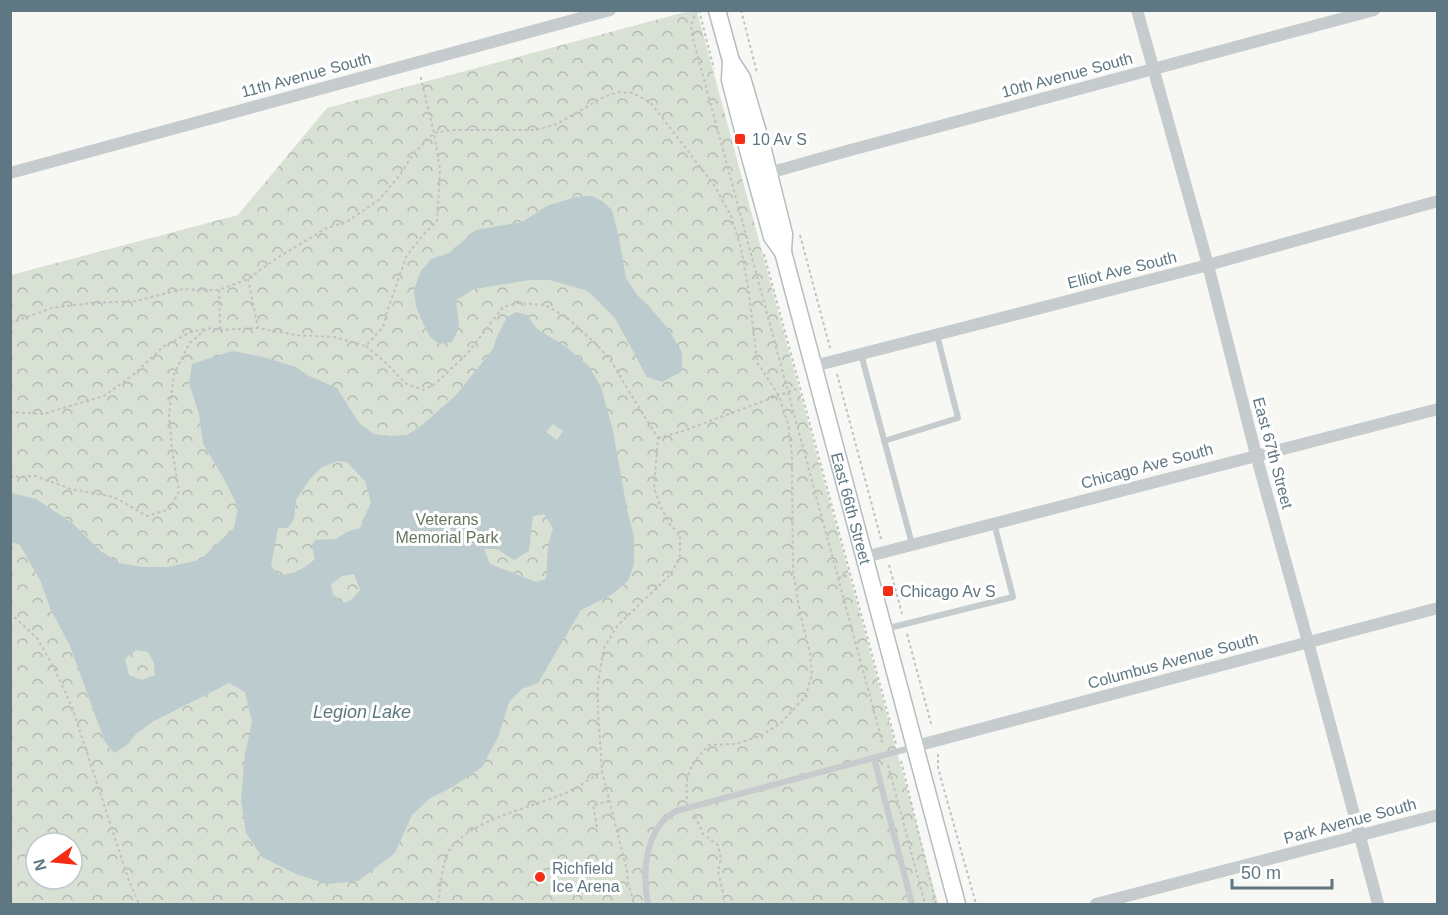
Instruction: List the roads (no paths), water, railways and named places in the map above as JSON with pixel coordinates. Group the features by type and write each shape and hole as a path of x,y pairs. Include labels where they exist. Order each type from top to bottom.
{"main road":[{"name":"East 66th Street","path":"717,10 731,61 742,78 769,173 784,234 783,252 957,904"},
{"name":"East 66th Street","path":"731,61 729,80 748,150 772,237 783,252"}],"street":[{"name":"11th Avenue South","path":"10,173 610,10"},
{"name":"East 67th Street","path":"1137,10 1208,265 1256,455 1378,904"},
{"name":"10th Avenue South","path":"769,173 1374,10"},
{"name":"Elliot Ave South","path":"814,366 1208,265 1437,201"},
{"name":"Chicago Ave South","path":"865,557 1437,409"},
{"name":"Columbus Avenue South","path":"916,746 1437,608"},
{"name":"Park Avenue South","path":"1096,904 1437,815"}],"lane":[{"path":"884,441 958,418 937,334"},
{"path":"861,354 912,545"},
{"path":"885,630 1013,597 994,523"},
{"path":"648,904 645,870 647,854 662,822 676,811 916,746"},
{"path":"874,758 912,904"}],"water":[{"path":"592,196 612,210 626,278 637,295 669,330 682,352 682,371 662,382 647,377 615,318 588,291 550,280 530,280 474,289 456,300 459,328 452,342 439,344 430,337 416,307 414,289 421,271 431,259 449,253 476,230 522,222 547,206 576,197"},
{"name":"Legion Lake","path":"516,312 527,315 537,329 565,346 588,365 601,387 613,431 634,537 634,564 628,581 611,595 581,610 538,683 522,689 509,702 498,737 482,767 429,799 412,815 395,853 358,881 327,884 296,874 262,857 246,833 241,800 245,754 252,722 245,692 229,683 152,722 136,734 127,745 114,753 105,742 70,646 50,608 41,582 20,545 11,542 11,493 36,499 71,522 102,552 119,563 142,567 167,567 200,560 234,528 238,507 203,444 199,414 189,383 192,364 232,351 296,367 309,376 337,388 359,423 374,434 407,435 421,426 457,394 493,349 507,317","holes":["553,424 563,431 557,440 546,432","338,461 347,462 365,481 371,502 360,528 336,539 315,540 312,545 315,559 299,570 280,575 271,566 278,528 288,528 294,519 296,500 310,479 322,467","544,514 553,528 548,546 546,579 536,582 490,564 484,549 497,549 514,560 529,551 533,516","354,574 360,590 345,603 333,595 331,584 342,576","136,650 148,652 154,663 155,675 142,680 129,675 125,659"]}],"place":[{"name":"10 Av S","path":"740,139"},
{"name":"Chicago Av S","path":"888,591"},
{"name":"Richfield Ice Arena","path":"540,877"}],"park label":[{"name":"Veterans Memorial Park","path":"447,528"}]}
